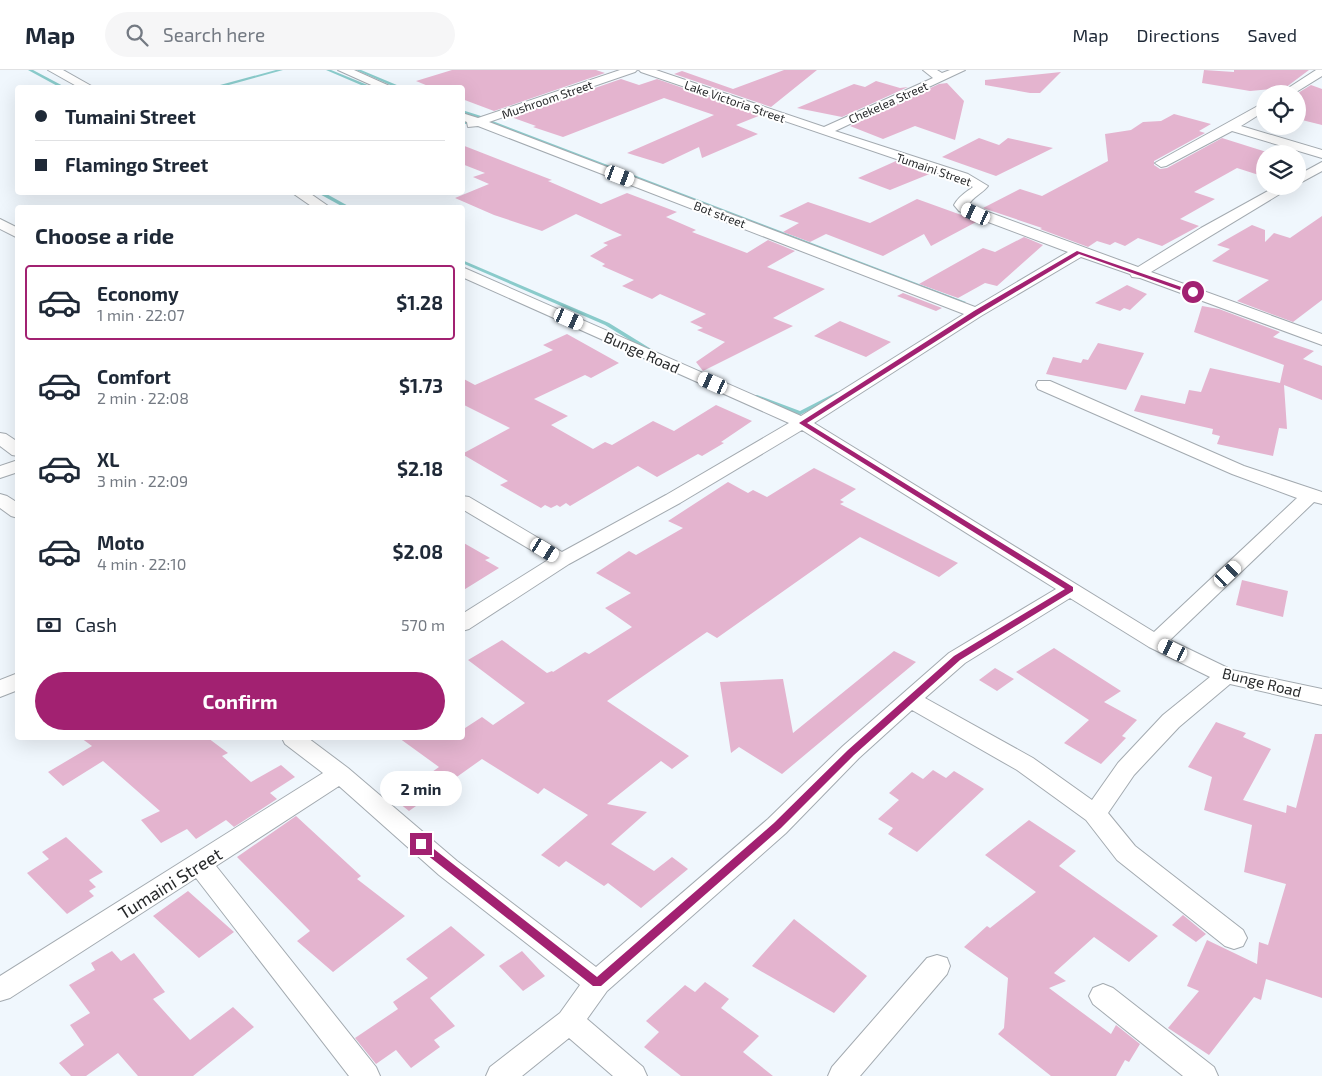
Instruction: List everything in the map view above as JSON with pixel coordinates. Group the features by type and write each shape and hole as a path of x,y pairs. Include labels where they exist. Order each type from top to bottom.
{"street":[{"path":"54,70 84,85"},
{"path":"344,70 382,85"},
{"name":"Mushroom Street","path":"465,127 631,70"},
{"name":"Lake Victoria Street","path":"645,70 825,131"},
{"name":"Chekelea Street","path":"825,131 939,79 938,75 930,70"},
{"path":"939,79 959,70"},
{"path":"1299,85 1322,71"},
{"path":"1160,163 1231,127 1256,112"},
{"name":"Bot street","path":"465,117 976,312"},
{"path":"1231,127 1322,154"},
{"name":"Tumaini Street","path":"825,131 975,182 981,186 979,190 964,198 961,205 964,208 1137,274 1243,310 1322,340"},
{"path":"1306,175 1322,166"},
{"path":"302,195 320,205"},
{"path":"1137,274 1206,231 1271,195"},
{"path":"0,222 15,232"},
{"path":"465,622 562,560 673,500 802,423 976,312 1079,252"},
{"name":"Bunge Road","path":"465,272 802,423 1156,642 1226,676 1322,697"},
{"path":"1044,385 1238,470 1316,497 1156,642"},
{"path":"0,438 15,449"},
{"path":"0,473 15,466"},
{"path":"0,500 15,510"},
{"path":"465,503 562,560"},
{"path":"500,1076 570,1021 597,983 778,826 851,752 957,658 1070,589"},
{"path":"1096,814 1126,769 1145,748 1171,721 1226,676"},
{"path":"0,690 15,682"},
{"path":"911,700 1026,764 1096,814 1126,854 1234,938"},
{"path":"296,740 340,774 448,868 597,983"},
{"name":"Tumaini Street","path":"0,990 340,774"},
{"path":"200,864 366,1076"},
{"path":"842,1076 937,966"},
{"path":"1103,996 1204,1076"},
{"path":"570,1021 633,1076"}],"building":[{"path":"452,70 596,70 605,73 494,111 465,100 465,85 426,85 416,81"},
{"path":"784,70 817,70 771,107 674,74 682,71 733,89"},
{"path":"1204,70 1234,72 1234,70 1309,70 1289,85 1256,85 1256,90 1202,83"},
{"path":"1061,72 1040,93 985,85 985,80"},
{"path":"621,79 639,85 657,79 761,115 736,125 758,134 702,158 699,147 663,164 627,153 714,115 664,98 563,137 511,117"},
{"path":"876,81 900,88 908,87 842,117 797,108 854,84 865,87"},
{"path":"947,83 964,101 955,140 915,126 883,139 850,126 939,84"},
{"path":"1311,85 1322,89 1322,125 1306,121 1306,88"},
{"path":"1174,114 1211,124 1199,131 1205,133 1154,161 1154,165 1160,169 1167,168 1222,138 1256,149 1256,174 1237,168 1194,192 1215,199 1180,219 1199,226 1162,246 1138,238 1125,246 1115,242 1110,245 1097,241 1088,247 1040,229 1042,228 983,208 1020,189 1042,196 1108,161 1105,134 1131,130 1143,122 1161,121"},
{"path":"979,138 999,145 1008,138 1053,148 996,176 942,157"},
{"path":"465,146 552,180 548,181 601,204 627,193 677,212 666,217 696,230 692,232 747,253 768,240 795,251 767,267 825,289 773,318 793,326 703,371 696,362 725,342 697,330 703,328 690,322 706,314 660,294 652,299 622,286 634,280 602,266 605,264 590,256 608,245 603,243 622,235 576,214 542,231 494,215 455,198 489,184 473,177 485,173 465,165"},
{"path":"896,161 932,173 890,190 858,178"},
{"path":"917,199 978,221 931,246 924,234 883,256 826,234 810,242 783,232 799,223 779,216 808,202 870,223"},
{"path":"1322,216 1322,300 1293,322 1237,301 1269,280 1212,261 1230,249 1217,245 1252,225 1265,230 1265,242 1274,233 1290,238"},
{"path":"1024,237 1043,245 997,286 985,283 958,298 919,284 983,248 995,252"},
{"path":"1127,285 1147,294 1130,310 1124,308 1120,311 1095,303"},
{"path":"903,293 942,308 936,311 897,296"},
{"path":"1202,306 1219,309 1280,332 1273,337 1314,351 1303,359 1322,366 1322,400 1284,385 1287,429 1279,428 1273,456 1217,444 1220,436 1212,434 1213,429 1134,411 1141,395 1185,404 1189,390 1201,392 1210,368 1280,383 1284,365 1194,332"},
{"path":"840,321 891,342 866,357 814,336"},
{"path":"567,334 619,363 591,378 585,375 534,399 568,416 551,425 593,449 605,442 612,445 653,421 674,431 716,405 752,421 721,442 724,443 702,456 698,454 657,477 638,466 570,506 566,503 560,507 557,505 551,508 545,505 541,508 500,485 508,481 465,456 465,452 510,428 465,406 465,380 475,385 553,350 543,345"},
{"path":"1098,343 1144,353 1126,390 1046,374 1053,357 1081,363 1083,359 1088,360"},
{"path":"814,468 856,489 840,500 844,502 840,504 958,563 939,577 860,537 717,638 707,632 607,701 689,756 672,769 661,761 607,804 647,812 611,844 654,871 672,857 688,869 641,908 608,883 604,886 566,861 559,867 541,855 588,815 544,788 538,794 482,759 409,811 394,799 439,767 402,740 465,740 465,728 482,717 493,725 525,703 468,660 502,640 547,673 553,672 585,652 589,654 632,627 605,608 631,593 596,573 629,551 636,555 683,528 668,521 728,482 748,493 753,490 767,497"},
{"path":"465,544 490,558 485,560 499,568 465,589"},
{"path":"1242,580 1288,591 1283,617 1236,605"},
{"path":"1054,648 1121,691 1104,702 1137,720 1122,736 1126,738 1101,764 1064,743 1089,720 1016,672"},
{"path":"894,651 916,662 782,774 739,747 731,753 720,682 783,679 793,733"},
{"path":"995,668 1014,679 997,691 979,680"},
{"path":"1216,722 1246,733 1243,737 1271,749 1243,800 1286,813 1287,805 1296,808 1315,734 1322,734 1322,998 1266,979 1261,1000 1254,997 1209,1055 1168,1028 1199,991 1187,986 1207,940 1257,964 1259,942 1268,945 1286,884 1244,872 1252,825 1204,810 1212,777 1188,767"},
{"path":"84,740 211,740 228,753 222,756 251,782 281,765 295,777 270,793 277,799 234,827 226,820 196,839 187,829 161,843 141,820 160,811 103,761 63,786 48,772 92,746"},
{"path":"933,770 946,778 954,771 984,789 917,852 888,834 893,828 878,819 899,800 889,793 912,772 923,779"},
{"path":"296,816 361,876 357,879 405,916 333,972 297,941 310,931 237,857"},
{"path":"1029,820 1076,851 1059,866 1158,936 1129,962 1094,937 1054,973 1066,981 1049,988 1111,1034 1116,1025 1140,1044 1129,1062 1125,1060 1116,1076 1051,1076 998,1034 1004,1028 1008,978 964,947 987,926 990,928 1036,892 985,855"},
{"path":"66,837 103,872 89,880 96,887 89,891 94,896 67,914 27,873 49,859 42,852"},
{"path":"188,891 234,932 199,958 153,916"},
{"path":"1183,915 1206,934 1196,942 1172,925"},
{"path":"794,919 867,976 834,1013 752,966"},
{"path":"451,926 485,955 430,998 455,1026 434,1040 440,1047 411,1068 396,1050 376,1064 355,1038 398,1009 393,1002 428,978 406,959"},
{"path":"112,951 121,961 134,953 165,992 153,999 190,1040 233,1007 254,1027 193,1076 138,1076 118,1053 86,1076 71,1076 59,1063 84,1045 70,1025 90,1013 69,985 95,970 91,963"},
{"path":"522,951 545,976 523,991 499,966"},
{"path":"705,982 729,999 721,1008 759,1036 743,1052 773,1076 681,1076 644,1047 659,1032 646,1021 685,985 695,992"}],"waterway":[{"path":"30,70 59,85"},
{"path":"223,85 281,70"},
{"path":"328,70 366,85"},
{"path":"358,70 395,85"},
{"path":"465,112 480,117"},
{"path":"465,123 475,119"},
{"path":"489,121 963,302"},
{"path":"324,195 344,205"},
{"path":"465,262 607,324 653,352"},
{"path":"755,396 800,413 837,394"}],"route":[{"path":"421,844 448,868 597,983 778,826 851,752 957,658 1070,589 802,423 868,383 976,312 1079,252 1137,274 1193,292"}]}
